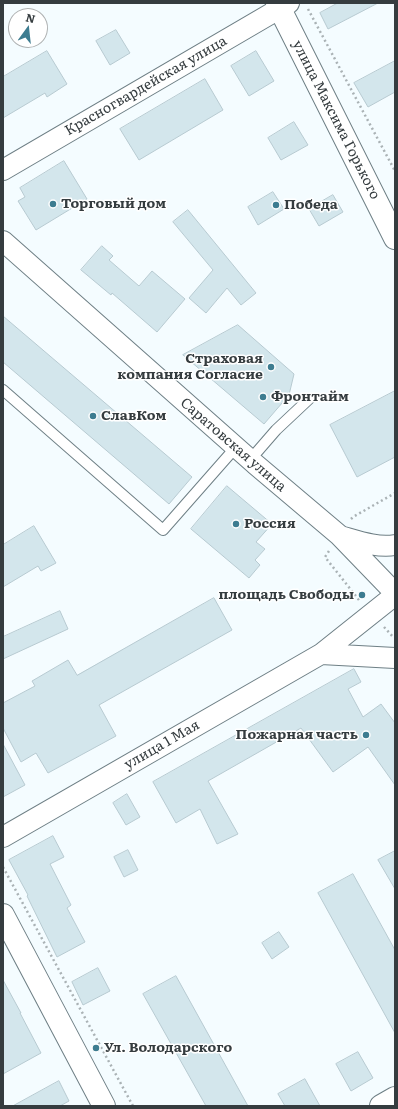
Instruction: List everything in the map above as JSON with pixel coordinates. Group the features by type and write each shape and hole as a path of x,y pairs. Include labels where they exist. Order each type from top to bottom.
{"main road":[{"name":"улица Максима Горького","path":"282,5 395,238"},
{"path":"3,915 104,1106"},
{"path":"381,1106 395,1098"}],"street":[{"name":"Красногвардейская улица","path":"3,170 282,5"},
{"name":"Саратовская улица","path":"3,241 243,454 339,536 395,594"},
{"path":"339,536 366,543 389,546 395,545"},
{"name":"улица 1 Мая","path":"3,837 321,654 395,594"},
{"path":"321,654 395,658"}],"lane":[{"path":"3,390 163,530 243,454 276,430 309,399"}],"path":[{"path":"305,3 395,171"},
{"path":"3,867 133,1106"}],"building":[{"path":"338,3 378,3 328,29 320,13"},
{"path":"116,30 130,53 110,65 96,41"},
{"path":"47,51 67,84 47,97 45,93 3,118 3,77"},
{"path":"256,51 274,81 249,96 231,66"},
{"path":"395,61 395,92 368,107 354,83"},
{"path":"205,79 223,110 139,160 120,129"},
{"path":"294,122 308,145 281,160 268,138"},
{"path":"64,161 87,199 36,230 18,201 25,197 20,188"},
{"path":"273,192 284,209 258,225 248,207"},
{"path":"333,195 343,212 319,226 309,209"},
{"path":"188,210 256,293 241,305 227,288 206,313 189,298 213,270 173,222"},
{"path":"102,246 113,256 109,260 139,286 152,271 185,299 157,332 112,293 111,295 81,270"},
{"path":"3,316 192,477 169,504 3,362"},
{"path":"238,325 294,374 289,395 264,424 183,355"},
{"path":"395,391 395,457 357,477 330,425"},
{"path":"227,486 272,524 256,542 265,549 255,560 260,565 249,578 191,529"},
{"path":"34,526 56,563 41,571 38,566 3,587 3,545"},
{"path":"214,598 232,630 99,705 116,736 48,773 36,753 21,762 3,728 3,703 35,686 32,681 68,660 77,675"},
{"path":"60,611 68,629 3,659 3,637"},
{"path":"354,669 361,682 348,689 363,717 381,704 395,723 395,785 368,747 333,772 301,728 208,781 238,834 217,844 200,809 176,823 153,782"},
{"path":"3,744 25,785 3,797"},
{"path":"127,794 140,817 126,825 113,803"},
{"path":"53,836 64,857 50,864 71,905 67,908 85,942 57,957 27,896 28,895 9,860"},
{"path":"128,850 138,870 124,877 114,857"},
{"path":"395,851 395,889 378,860"},
{"path":"353,874 395,950 395,1033 318,893"},
{"path":"279,932 289,947 272,959 262,943"},
{"path":"98,968 110,991 83,1005 72,982"},
{"path":"176,976 248,1106 206,1106 143,994"},
{"path":"3,980 41,1053 3,1074"},
{"path":"358,1052 373,1078 351,1091 336,1064"},
{"path":"305,1079 320,1106 285,1106 278,1094"},
{"path":"59,1081 69,1101 60,1106 13,1106"}],"place":[{"name":"Торговый дом","path":"53,204"},
{"name":"Победа","path":"276,205"},
{"name":"Страховая компания Согласие","path":"271,367"},
{"name":"Фронтайм","path":"263,397"},
{"name":"СлавКом","path":"93,416"},
{"name":"Россия","path":"236,524"},
{"name":"площадь Свободы","path":"362,595"},
{"name":"Пожарная часть","path":"366,735"},
{"name":"Ул. Володарского","path":"96,1048"}]}
